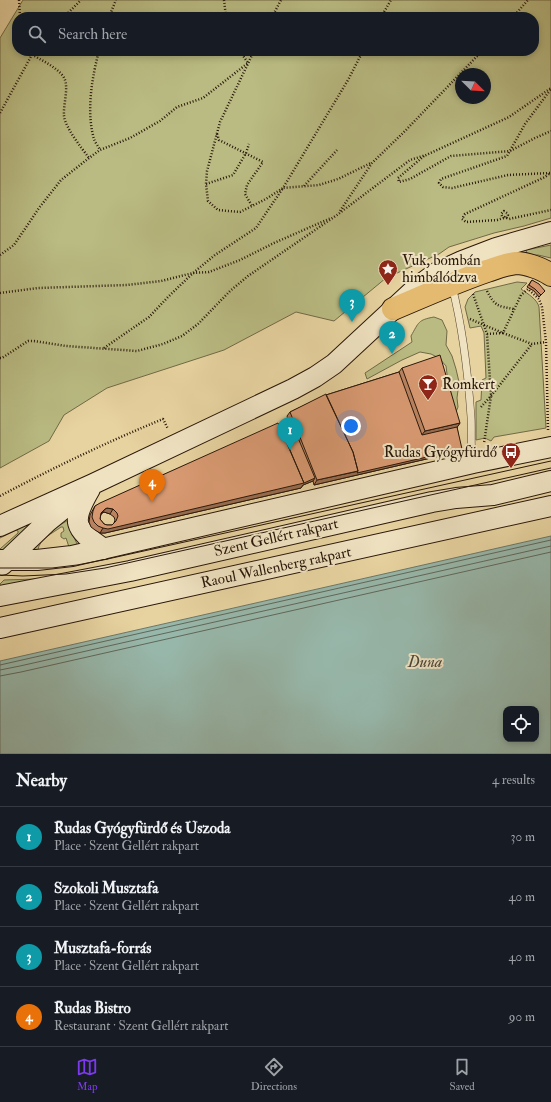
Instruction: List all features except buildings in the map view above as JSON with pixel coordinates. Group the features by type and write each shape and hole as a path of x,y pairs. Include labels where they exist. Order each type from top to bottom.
{"main road":[{"name":"Szent Gellért rakpart","path":"0,526 93,484 293,389 315,377 334,364 427,279 443,270 496,248 551,232"},
{"path":"393,309 452,284 509,264 518,263 536,268 551,275"},
{"name":"Szent Gellért rakpart","path":"2,562 65,557 104,549 550,440"},
{"name":"Szent Gellért rakpart","path":"0,596 130,571 432,502 456,498 493,495 551,481"},
{"name":"Szent Gellért rakpart","path":"2,562 93,484"},
{"path":"93,484 83,501 77,518 79,526 84,534 104,549"},
{"name":"Raoul Wallenberg rakpart","path":"0,628 551,506"}],"lane":[{"path":"452,284 463,338 471,417 471,454 478,457"}],"path":[{"path":"19,0 20,12"},
{"path":"69,12 81,0"},
{"path":"111,12 116,0"},
{"path":"224,0 225,12"},
{"path":"275,12 281,0"},
{"path":"385,12 391,0"},
{"path":"517,12 528,0"},
{"path":"0,113 30,56"},
{"path":"35,56 53,66 63,77 66,83 64,117 71,134 89,158"},
{"path":"97,56 91,88 90,116 94,139 100,150"},
{"path":"243,56 248,63"},
{"path":"252,56 220,122 207,171 206,184 208,201 218,210 240,212 266,199 283,188 319,185 338,179 372,163"},
{"path":"104,348 149,317 193,273 215,255 256,228 283,188 348,80 360,56"},
{"path":"0,292 38,288 127,285 161,281 193,273 210,272 240,260 274,243 338,215 372,163 477,56"},
{"path":"0,255 14,245 39,208 61,180 89,158 100,150 130,138 177,108 203,98 248,63"},
{"path":"550,173 508,175 452,188 443,188 439,183 441,179 507,156 525,124 551,88"},
{"path":"0,358 28,341 66,346 137,351 163,344 182,336 198,324 230,291 248,276 338,215 410,160 426,155 509,117 551,88"},
{"path":"426,155 402,174 398,178 399,182 410,179 451,156 510,151 551,131"},
{"path":"217,134 219,140 263,162 247,185 245,194 252,206"},
{"path":"206,184 233,175 250,144"},
{"path":"304,186 337,150"},
{"path":"550,173 465,214 462,219 466,222 497,220 502,218 507,216 508,215 504,211 502,216 509,219 551,210"},
{"path":"485,288 492,302 499,306 514,309"},
{"path":"503,333 521,295 528,290 536,296 542,307 546,342 550,440"},
{"path":"473,293 487,334 491,396 478,457"},
{"path":"458,315 532,344 546,342"},
{"path":"487,334 503,333"},
{"path":"491,396 532,344"},
{"path":"0,496 58,466 163,419 170,432"}],"green space":[{"path":"23,0 551,0 551,218 449,247 439,254 386,278 334,321 296,312 224,350 107,388 64,415 49,441 0,468 0,38 12,18 12,56 539,56 539,12 16,12"},
{"path":"551,245 551,258 538,255 527,255 526,250"},
{"path":"517,282 527,283 521,289 534,299 539,307 546,428 494,437 491,441 485,438 476,440 476,402 481,400 482,380 486,378 484,333 481,326 470,328 465,307 468,299 475,292"},
{"path":"434,317 442,320 447,331 446,345 452,356 456,369 459,382 457,398 458,407 456,412 449,390 446,366 439,358 431,354 420,352 367,379 365,373 412,342 411,336 420,322"},
{"path":"41,514 0,554 0,549 18,533 18,531 16,530 0,538 0,534"},
{"path":"72,518 70,528 77,544 83,548 29,554 41,538","holes":["63,527 64,531 61,533 61,537 64,539 66,538 69,547 38,550 44,539"]},
{"path":"35,579 0,588 0,584 4,580"}],"water":[{"name":"Duna","path":"551,536 551,754 0,754 0,661"}],"tram line":[{"path":"0,568 52,568 103,560 551,461"},
{"path":"0,575 23,576 66,574 105,568 551,468"}],"place":[{"name":"Vuk, bombán himbálódzva","path":"388,286"},
{"name":"Musztafa-forrás","path":"352,322"},
{"name":"Szokoli Musztafa","path":"392,354"},
{"name":"Romkert","path":"428,401"},
{"name":"Rudas Gyógyfürdő és Uszoda","path":"290,450"},
{"name":"Rudas Gyógyfürdő","path":"511,469"},
{"name":"Rudas Bistro","path":"152,502"}]}
